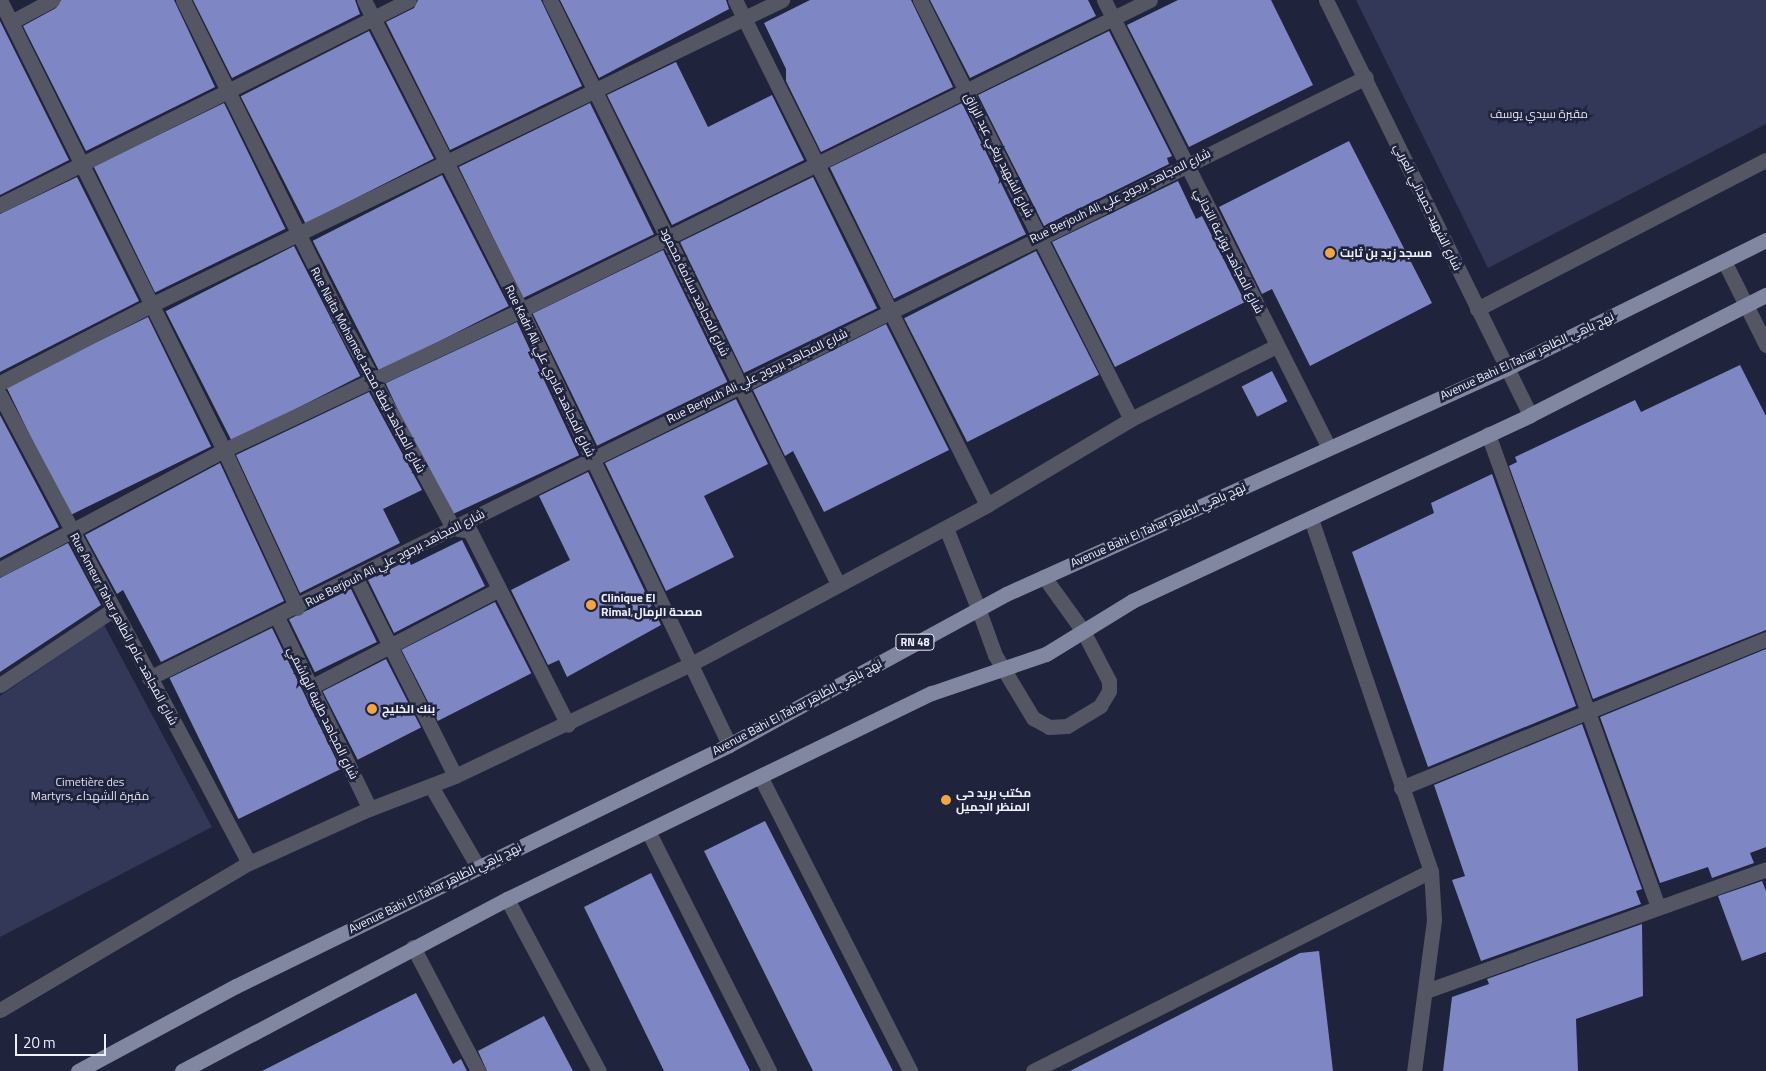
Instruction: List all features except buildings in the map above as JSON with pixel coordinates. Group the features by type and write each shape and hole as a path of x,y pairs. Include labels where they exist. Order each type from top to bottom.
{"main road":[{"name":"Avenue Bahi El Tahar,نهج باهي الطاهر","path":"78,1071 236,986 729,745 978,608 1044,576 1507,368 1766,240"},
{"path":"182,1071 199,1067 413,947 508,899 761,778 932,693 1046,654 1132,601 1530,415 1766,295"}],"street":[{"path":"0,0 83,163 224,450 296,608"},
{"path":"11,22 52,0"},
{"name":"Rue Naita Mohamed,شارع المجاهد نيطة محمد","path":"183,0 297,234 453,528"},
{"name":"Rue Kadri Ali,شارع المجاهد قادري علي","path":"364,0 521,310 729,745"},
{"path":"0,205 409,0"},
{"name":"شارع المجاهد سلامة محمود","path":"550,0 838,584"},
{"path":"735,0 988,505"},
{"path":"0,383 151,304 446,164 782,0"},
{"name":"شارع الشهيد ريغي عبد الرزاق","path":"920,0 1131,419"},
{"name":"شارع المجاهد بوترعة التجاني","path":"1104,0 1328,448"},
{"path":"0,569 224,450 521,310 817,162 1150,0"},
{"name":"شارع الشهيد حميداني العربي","path":"1326,0 1366,77 1530,415"},
{"name":"Rue Berjouh Ali,شارع المجاهد برجوح علي","path":"149,678 356,578 592,456 741,386 1040,235 1366,77"},
{"path":"1477,309 1766,160"},
{"path":"1724,261 1766,345"},
{"path":"0,1010 249,864 370,810 456,776 568,725 691,664 988,505 1131,419 1276,346"},
{"name":"Rue Ameur Tahar,شارع المجاهد عامر الطاهر","path":"0,394 249,864"},
{"path":"1488,434 1658,907"},
{"path":"1311,519 1401,788 1431,870 1435,903 1426,991 1413,1071"},
{"path":"453,528 470,531 568,725"},
{"path":"946,528 1002,670 1033,718 1049,727 1067,726 1100,706 1109,691 1106,674 1083,631 1044,576"},
{"path":"356,578 456,776"},
{"path":"311,687 499,590"},
{"path":"0,685 114,609"},
{"name":"شارع المجاهد طليبة الهاشمي","path":"277,617 370,810"},
{"path":"1401,788 1766,639"},
{"path":"761,778 910,1071"},
{"path":"431,786 478,867"},
{"path":"648,831 769,1071"},
{"path":"1426,991 1766,869"},
{"path":"1033,1071 1431,870"},
{"path":"508,899 599,1071"},
{"path":"413,947 478,1071"}],"green space":[{"name":"مقبرة سيدي يوسف","path":"1356,0 1766,0 1766,124 1488,268"},
{"name":"Cimetière des Martyrs, مقبرة الشهداء","path":"104,625 212,827 0,937 0,696"}],"place":[{"name":"مسجد زيد بن ثابت","path":"1330,253"},
{"name":"Clinique El Rimal,مصحة الرمال","path":"591,605"},
{"name":"بنك الخليج","path":"372,709"},
{"name":"مكتب بريد حي المنظر الجميل","path":"946,800"}]}
